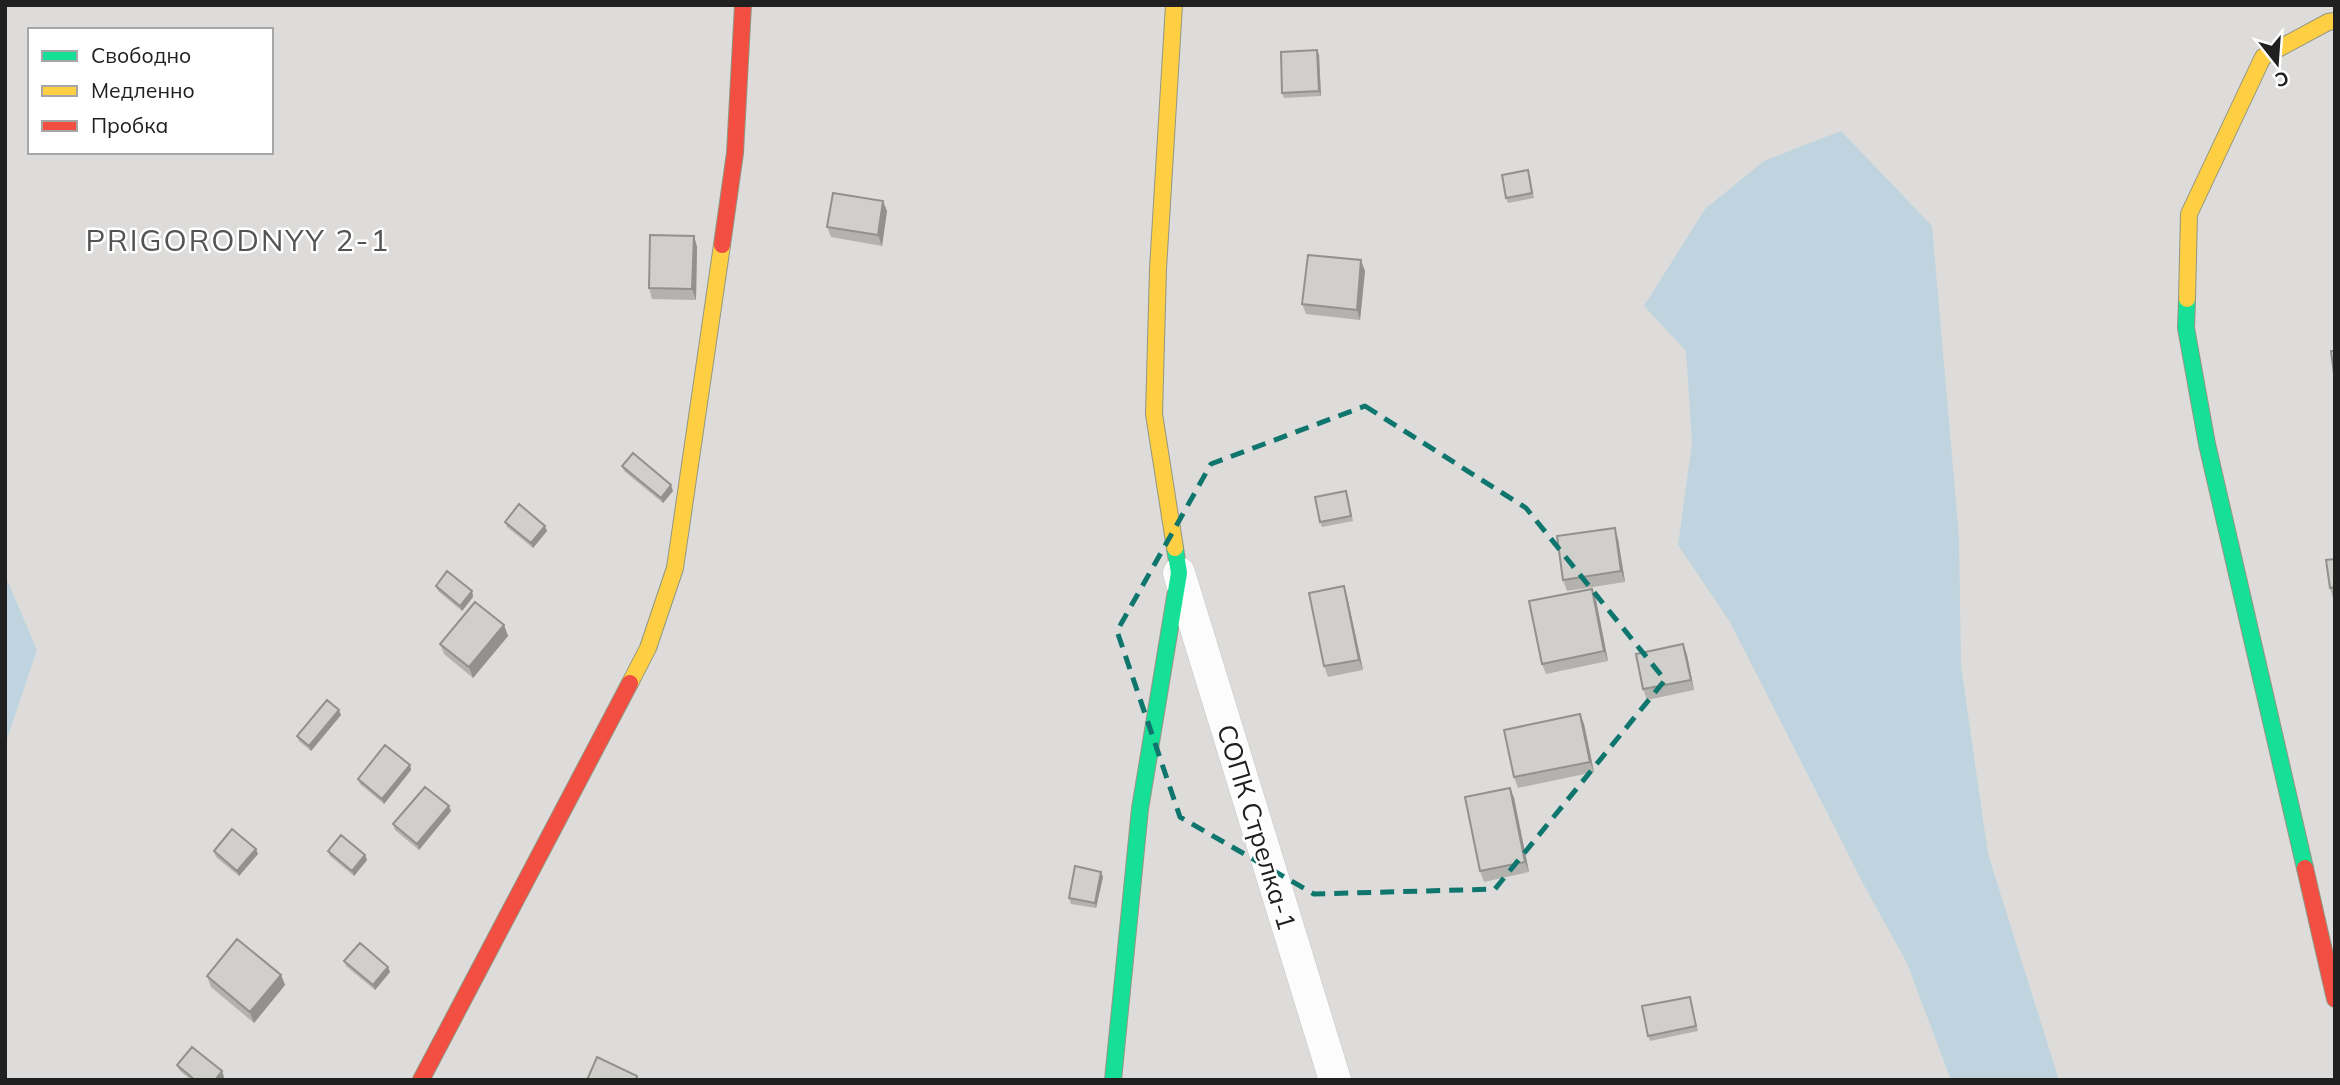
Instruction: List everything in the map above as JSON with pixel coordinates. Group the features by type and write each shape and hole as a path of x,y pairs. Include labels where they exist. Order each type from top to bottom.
{"street":[{"path":"421,1080 648,648 676,568 735,153 743,5"},
{"path":"1113,1080 1140,809 1180,573 1154,414 1158,269 1174,5"},
{"path":"2335,21 2328,22 2263,57 2257,69 2189,214 2186,328 2207,444 2335,999"},
{"name":"СОПК Стрелка-1","path":"1180,573 1335,1080"}],"highlighted area":[{"path":"1365,406 1526,508 1665,680 1495,889 1314,894 1180,817 1117,631 1211,464"}],"shaded area":[{"path":"5,5 2335,5 2335,1080 5,1080"}],"water":[{"path":"1841,131 1932,226 1959,537 1961,666 1988,854 2059,1080 1951,1080 1907,963 1866,889 1730,622 1678,545 1692,443 1686,351 1644,306 1705,209 1764,161"},
{"path":"5,575 37,650 5,745"}],"building":[{"path":"1317,50 1319,91 1282,93 1281,52"},
{"path":"1528,170 1532,193 1506,198 1502,175"},
{"path":"833,193 883,201 878,235 827,227"},
{"path":"650,235 694,236 692,289 649,288"},
{"path":"1308,255 1361,260 1357,310 1302,304"},
{"path":"2331,351 2335,351 2335,381"},
{"path":"633,453 671,485 661,498 622,466"},
{"path":"1346,491 1351,516 1320,522 1315,497"},
{"path":"519,504 545,526 531,543 505,522"},
{"path":"1615,528 1621,571 1563,580 1557,536"},
{"path":"2335,559 2335,587 2330,588 2326,560"},
{"path":"447,571 472,591 460,606 436,586"},
{"path":"1344,586 1359,660 1324,666 1309,593"},
{"path":"1592,589 1604,651 1542,664 1529,601"},
{"path":"475,602 504,625 469,667 440,644"},
{"path":"1683,644 1691,680 1643,689 1636,654"},
{"path":"327,700 339,710 309,746 297,736"},
{"path":"1580,714 1590,762 1514,777 1504,730"},
{"path":"385,745 410,765 382,799 358,779"},
{"path":"425,787 449,806 417,844 393,824"},
{"path":"1510,788 1525,862 1480,871 1465,797"},
{"path":"232,829 256,849 237,871 214,851"},
{"path":"341,835 365,855 352,871 328,851"},
{"path":"1075,866 1101,872 1095,903 1069,898"},
{"path":"237,939 281,975 250,1012 207,976"},
{"path":"360,943 388,967 373,985 344,961"},
{"path":"1690,997 1696,1026 1648,1036 1642,1006"},
{"path":"192,1047 222,1071 215,1080 195,1080 177,1065"},
{"path":"597,1057 637,1076 636,1080 587,1080"}],"traffic: fast":[{"path":"2187,299 2186,328 2207,444 2305,868"},
{"path":"1113,1080 1140,809 1179,573 1175,548"}],"traffic: slow":[{"path":"1174,5 1158,269 1154,414 1175,548"},
{"path":"2187,299 2189,214 2263,57 2328,22 2335,21"},
{"path":"630,683 648,648 675,568 722,245"}],"traffic: jam":[{"path":"722,245 735,153 743,5"},
{"path":"421,1080 630,683"},
{"path":"2305,868 2335,999"}],"district":[{"name":"PRIGORODNYY 2-1","path":"238,240"}]}
